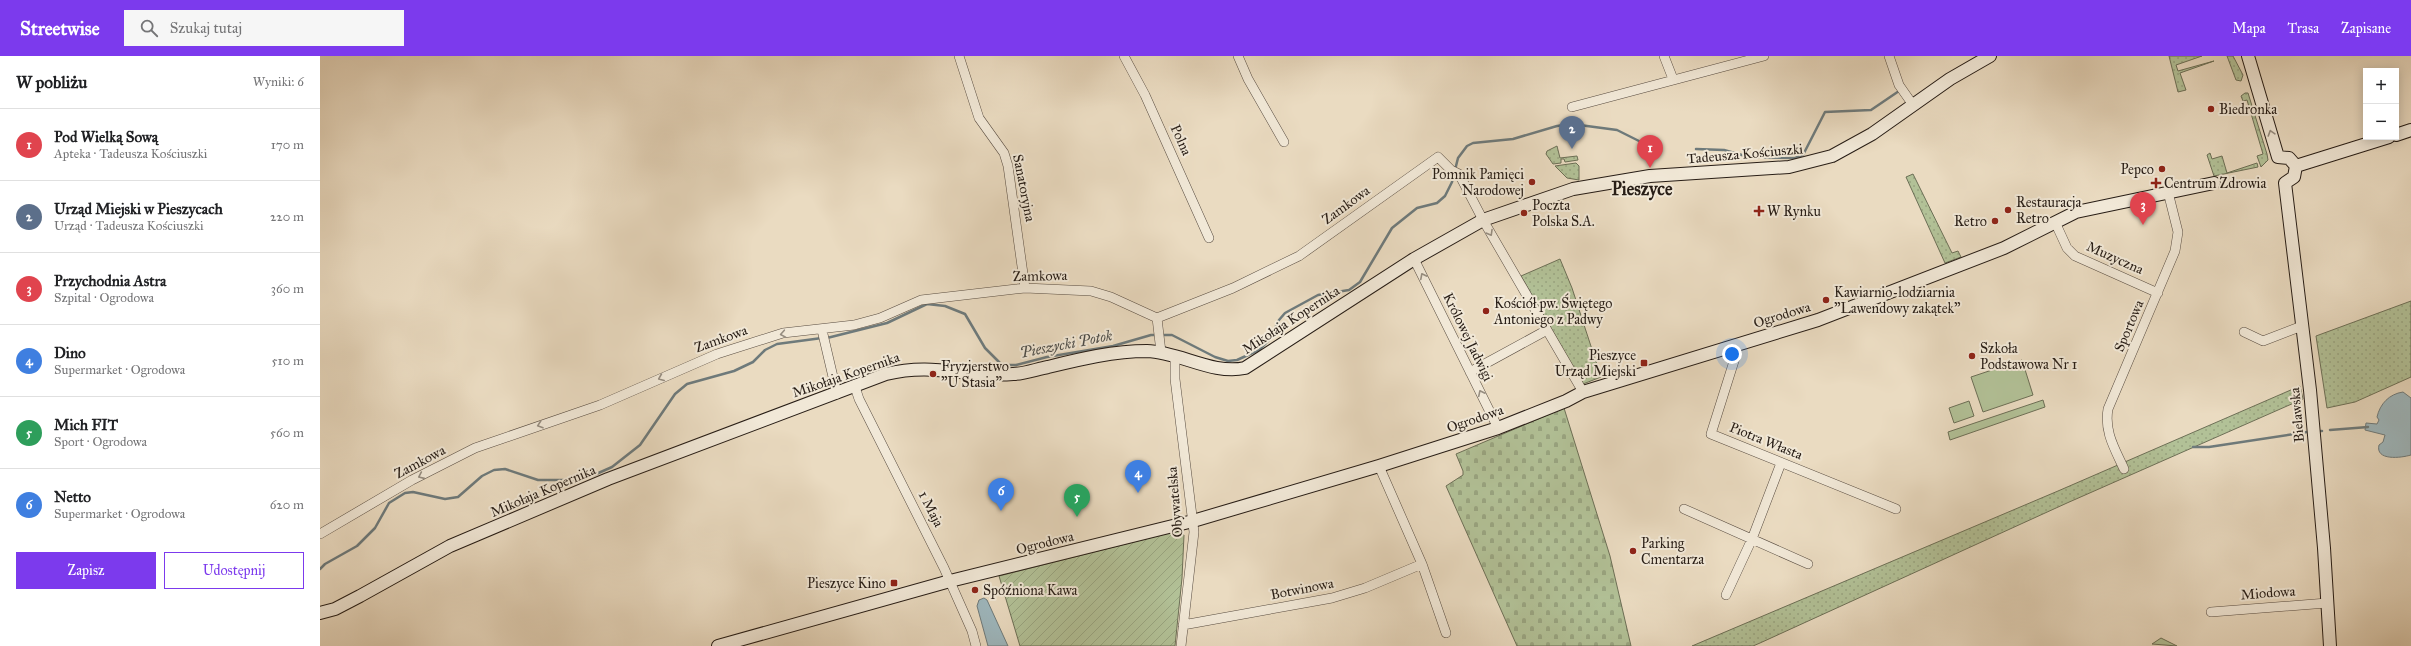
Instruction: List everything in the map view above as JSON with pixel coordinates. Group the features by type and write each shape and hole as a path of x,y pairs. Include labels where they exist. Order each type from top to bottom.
{"street":[{"name":"Sanatoryjna","path":"959,56 979,118 1004,153 1008,166 1026,288"},
{"name":"Polna","path":"1124,56 1145,95 1209,238"},
{"path":"1238,56 1248,79 1284,142"},
{"path":"1664,56 1674,79"},
{"path":"1572,107 1764,56"},
{"path":"1889,56 1899,85 1910,100"},
{"name":"Tadeusza Kościuszki","path":"1564,191 1650,176 1789,167 1812,162 1852,147 1910,100 1990,56"},
{"path":"2248,56 2278,158 2289,158 2296,166 2379,140"},
{"path":"2399,134 2411,130"},
{"name":"Zamkowa","path":"320,534 412,480 475,448 600,405 717,354 784,333 823,335 880,318 921,300 1026,288 1091,291 1111,297 1157,318 1233,288 1299,256 1438,157 1451,170 1460,174 1483,220"},
{"name":"Bielawska","path":"2296,166 2294,177 2285,183 2310,390 2330,646"},
{"name":"Ogrodowa","path":"718,646 950,581 1193,521 1379,466 1498,428 1584,392 1818,320 2004,248 2076,212 2214,183"},
{"name":"Mikołaja Kopernika","path":"320,612 336,609 450,546 608,479 837,394 886,374 914,368 1014,374 1081,359 1119,353 1161,352 1224,369 1245,368 1414,259 1483,220 1564,191"},
{"name":"Sportowa","path":"2124,469 2107,430 2106,422 2108,409 2175,251 2178,232 2168,192"},
{"path":"1483,220 1584,392"},
{"name":"Muzyczna","path":"2056,222 2067,248 2075,256 2158,293"},
{"name":"Królowej Jadwigi","path":"1414,259 1498,428"},
{"path":"1157,318 1161,352"},
{"path":"2244,332 2263,341 2302,326"},
{"path":"1470,372 1547,330"},
{"path":"823,335 837,394"},
{"name":"Piotra Własta","path":"1730,347 1735,358 1711,434 1896,509"},
{"name":"Obywatelska","path":"1175,356 1175,379 1194,532 1181,646"},
{"name":"1 Maja","path":"855,387 858,399 950,581 972,631 976,646"},
{"path":"1726,595 1752,539 1781,463"},
{"path":"1379,466 1422,564 1446,633"},
{"path":"1684,509 1808,564"},
{"name":"Botwinowa","path":"1183,625 1332,598 1365,588 1422,564"},
{"name":"Miodowa","path":"2211,612 2327,603"}],"green space":[{"path":"2169,56 2202,56 2176,65 2178,71 2214,61 2180,73 2186,90 2178,92"},
{"path":"2227,56 2233,56 2243,75 2241,81 2236,80"},
{"path":"2248,93 2267,154 2268,160 2261,167 2257,156 2263,154 2247,100 2243,101 2241,96"},
{"path":"1557,146 1560,158 1577,156 1578,160 1565,162 1564,159 1561,159 1561,163 1553,164 1546,154 1547,151"},
{"path":"2210,153 2212,159 2222,156 2227,173 2257,163 2258,167 2214,176 2207,155"},
{"path":"1576,163 1579,166 1579,180 1567,178 1555,166"},
{"path":"1913,174 1952,253 1958,251 1961,257 1945,263 1906,177"},
{"path":"1560,259 1572,288 1601,377 1583,384 1521,276"},
{"path":"2411,301 2411,377 2355,402 2327,408 2316,336"},
{"path":"2022,360 2033,395 1983,412 1971,377"},
{"path":"2300,386 2303,399 2067,503 1753,646 1692,646 2058,491"},
{"path":"2043,400 2045,407 1950,440 1948,432"},
{"path":"1969,401 1974,416 1954,423 1949,408"},
{"path":"1564,408 1610,556 1631,646 1517,646 1446,486 1463,475 1463,471 1456,454"},
{"path":"1177,531 1184,535 1182,578 1175,646 1020,646 999,576"},
{"path":"2161,638 2177,646 2152,644"}],"water":[{"path":"2403,392 2411,398 2411,455 2401,457 2385,456 2381,454 2379,445 2383,442 2385,435 2365,430 2366,423 2377,424 2379,420 2377,417 2378,412 2386,400 2393,395"},
{"path":"984,598 987,600 1008,646 988,646 977,606 979,600"}],"waterway":[{"name":"Pieszycki Potok","path":"1696,149 1724,150 1749,157 1795,158 1803,155 1825,112 1871,110 1899,91"},
{"name":"Pieszycki Potok","path":"827,338 887,323 927,304 945,306 965,314 985,348 1002,365 1016,365 1047,357 1113,346 1151,335 1172,335 1215,357 1228,361 1237,360 1259,350 1269,340 1279,320 1285,313 1318,295 1349,290 1360,282 1392,228 1417,208 1437,203 1445,196 1452,182 1458,158 1467,146 1473,143 1513,139 1557,126 1572,124 1617,130 1657,150"},
{"name":"Pieszycki Potok","path":"320,569 325,564 357,546 375,528 389,503 405,493 413,492 445,499 458,497 482,476 494,470 505,469 538,480 573,480 594,475 612,467 640,445 675,394 687,384 734,371 753,362 765,350 777,344 822,338"},
{"path":"2330,430 2368,427"},
{"path":"2193,447 2209,447 2307,432"}],"place":[{"name":"Biedronka","path":"2211,109"},
{"name":"Urząd Miejski w Pieszycach","path":"1572,149"},
{"name":"Pod Wielką Sową","path":"1650,168"},
{"name":"Pepco","path":"2162,169"},
{"name":"Pomnik Pamięci Narodowej","path":"1532,182"},
{"name":"Centrum Zdrowia","path":"2156,183"},
{"name":"Restauracja Retro","path":"2008,210"},
{"name":"W Rynku","path":"1759,211"},
{"name":"Poczta Polska S.A.","path":"1524,213"},
{"name":"Retro","path":"1995,221"},
{"name":"Przychodnia Astra","path":"2143,225"},
{"name":"Kawiarnio-lodziarnia \"Lawendowy zakątek\"","path":"1826,300"},
{"name":"Kościół pw. Świętego Antoniego z Padwy","path":"1486,311"},
{"name":"Szkoła Podstawowa Nr 1","path":"1972,356"},
{"name":"Pieszyce Urząd Miejski","path":"1644,363"},
{"name":"Fryzjerstwo \"U Stasia\"","path":"933,374"},
{"name":"Dino","path":"1138,493"},
{"name":"Netto","path":"1001,511"},
{"name":"Mich FIT","path":"1077,517"},
{"name":"Parking Cmentarza","path":"1633,551"},
{"name":"Pieszyce Kino","path":"894,583"},
{"name":"Spóźniona Kawa","path":"975,590"}],"district":[{"name":"Pieszyce","path":"1642,189"}]}
